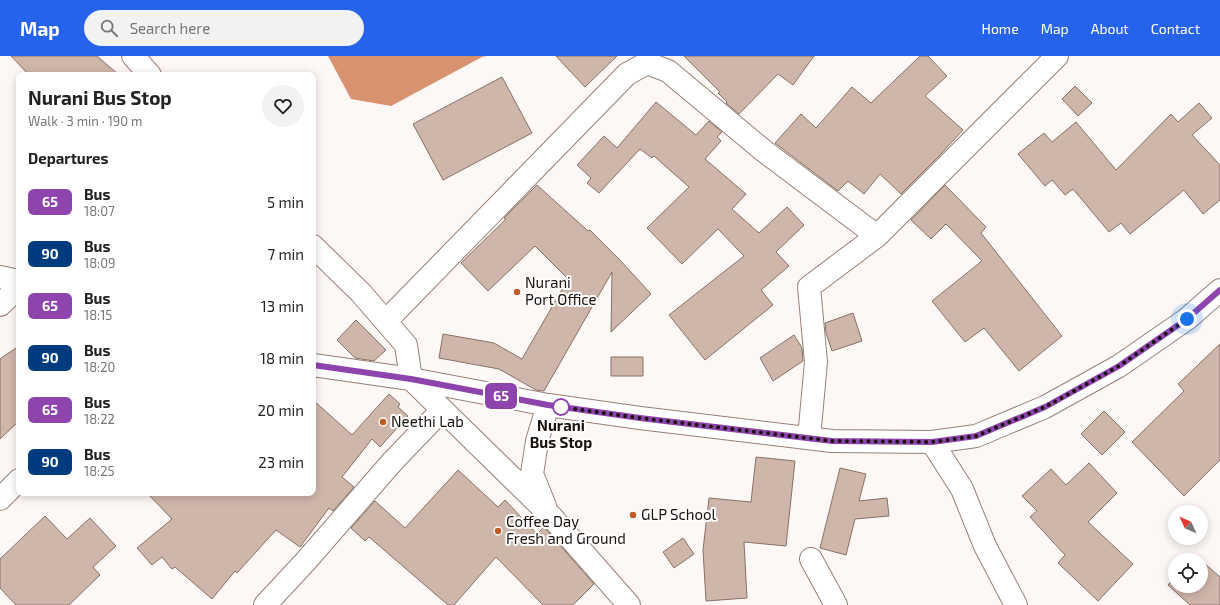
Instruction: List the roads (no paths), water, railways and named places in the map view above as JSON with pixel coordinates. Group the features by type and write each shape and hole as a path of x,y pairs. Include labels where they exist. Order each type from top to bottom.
{"street":[{"path":"132,56 147,72"},
{"path":"809,438 816,362 809,287 876,236 1057,56"},
{"path":"386,321 626,74 649,60 668,71 764,151 876,236"},
{"path":"316,249 361,293 406,345 411,379 549,514 629,605"},
{"path":"0,277 16,280"},
{"path":"0,305 16,290"},
{"path":"316,365 411,379 548,405 640,418 832,441 932,442 976,436 1045,407 1119,366 1187,319 1220,290"},
{"path":"548,405 537,441 532,474 549,514"},
{"path":"265,605 306,562 392,461 442,410"},
{"path":"932,442 962,489 985,546 1016,605"},
{"path":"0,499 16,483"},
{"path":"811,559 836,605"}],"place":[{"name":"Nurani Port Office","path":"517,292"},
{"name":"Nurani Bus Stop","path":"561,407"},
{"name":"Neethi Lab","path":"383,422"},
{"name":"GLP School","path":"633,515"},
{"name":"Coffee Day Fresh and Ground","path":"498,531"}]}
